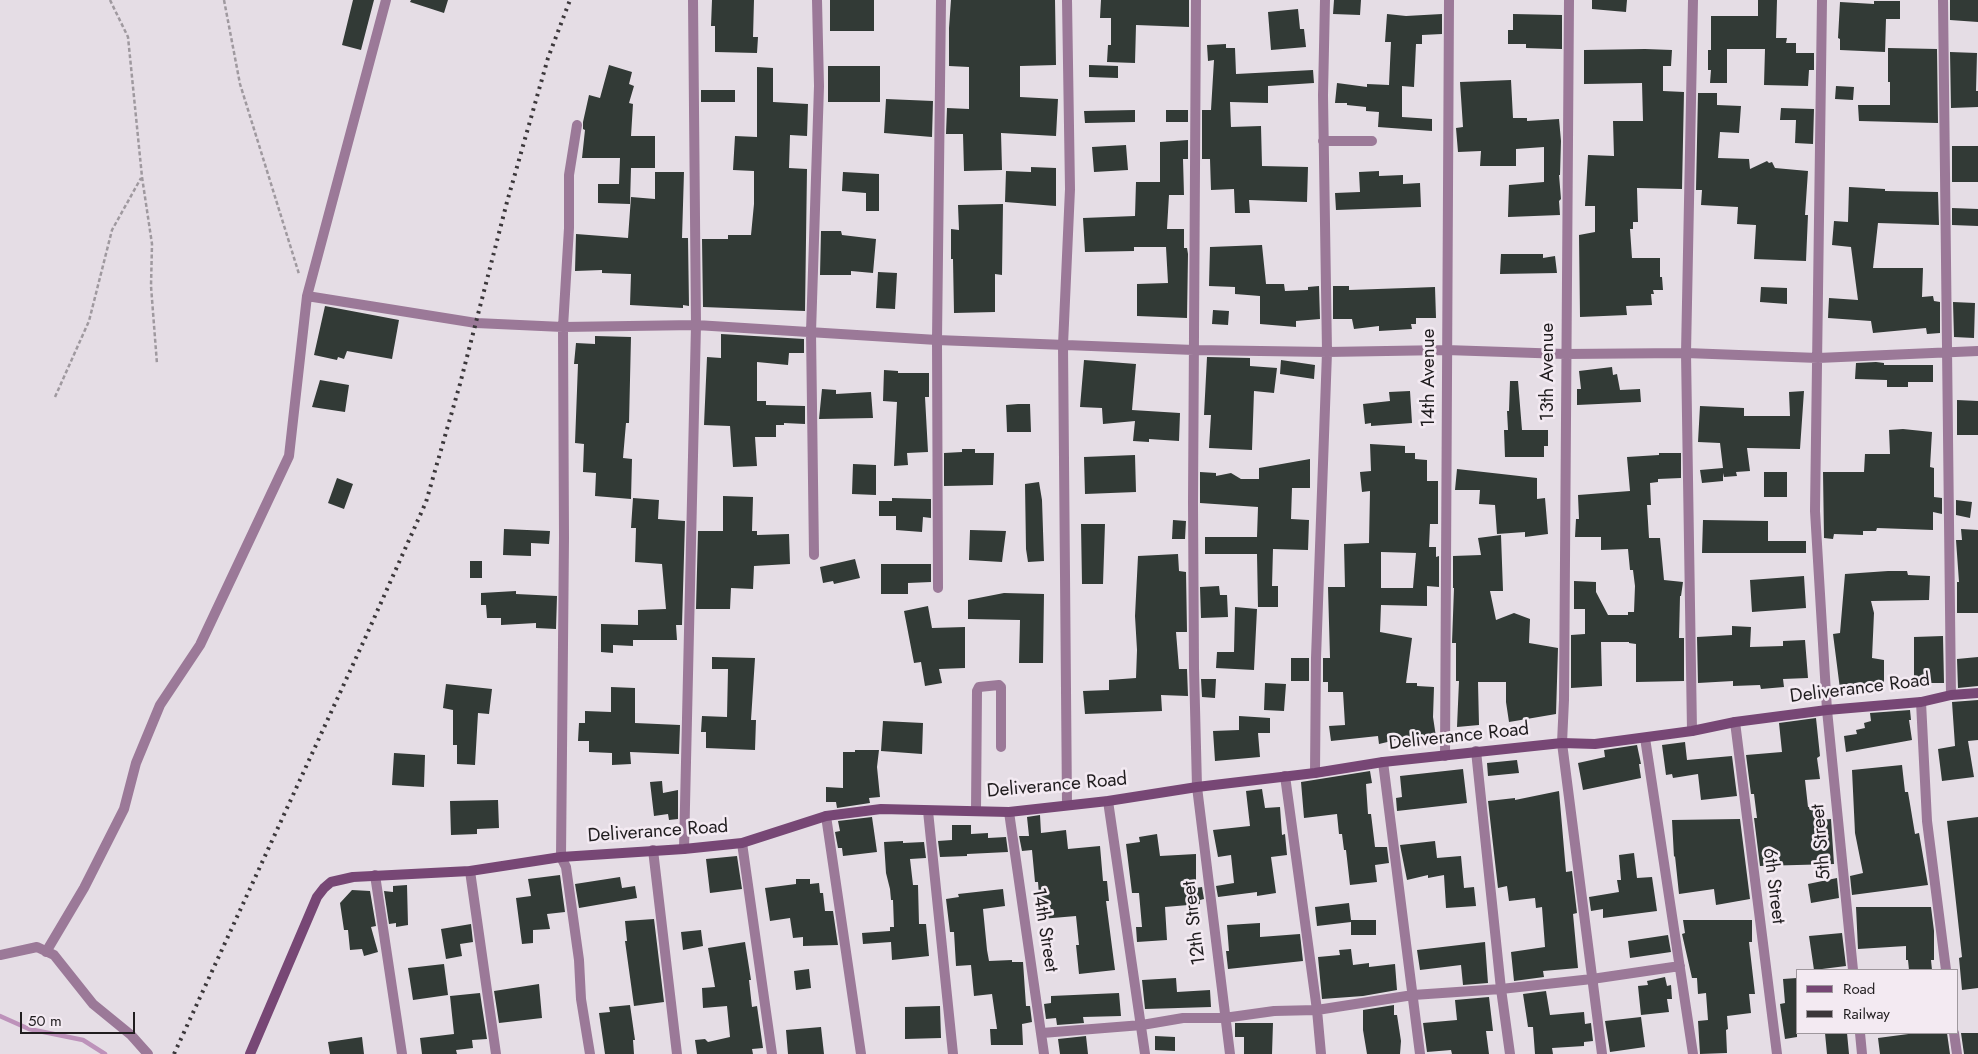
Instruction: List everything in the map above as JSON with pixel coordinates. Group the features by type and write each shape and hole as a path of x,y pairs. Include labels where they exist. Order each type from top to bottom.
{"street":[{"path":"46,952 84,888 124,809 136,763 160,705 200,645 288,456 306,296 386,0"},
{"path":"684,849 696,325 693,0"},
{"path":"814,554 811,332 820,86 817,0"},
{"path":"938,588 937,340 940,0"},
{"path":"1067,0 1070,189 1062,345 1067,805"},
{"name":"12th Street","path":"1196,0 1194,668 1197,787 1224,1018 1230,1054"},
{"path":"1315,773 1316,658 1327,352 1324,141 1325,0"},
{"name":"14th Avenue","path":"1445,756 1449,0"},
{"name":"13th Avenue","path":"1569,0 1564,700 1562,744 1602,1054"},
{"path":"1692,731 1686,353 1693,0"},
{"name":"5th Street","path":"1822,0 1815,511 1827,710 1853,969"},
{"path":"1943,0 1951,695"},
{"path":"577,125 570,176 563,327 564,538 561,857 566,867 579,960 581,999 590,1054"},
{"path":"1324,141 1372,141"},
{"path":"306,296 476,323 563,327 696,325 937,340 1194,350 1327,352 1446,350 1565,354 1686,353 1818,358 1978,351"},
{"path":"976,811 977,691 979,687 999,685 1001,687 1001,748"},
{"name":"Deliverance Road","path":"250,1054 317,897 324,888 339,879 375,875 470,871 561,857 684,849 742,843 826,816 881,808 928,811 1009,812 1108,801 1197,787 1476,751 1562,744 1595,744 1645,738 1735,722 1827,710 1921,702 1951,695 1978,693"},
{"path":"1921,702 1927,821 1946,969"},
{"name":"6th Street","path":"1735,722 1777,1054"},
{"path":"1645,738 1693,1054"},
{"path":"1476,751 1501,989 1510,1054"},
{"path":"1383,762 1420,1054"},
{"path":"1285,776 1317,1010 1321,1054"},
{"path":"1108,801 1145,1054"},
{"path":"928,811 953,1054"},
{"name":"14th Street","path":"1009,812 1044,1054"},
{"path":"826,816 861,1054"},
{"path":"742,843 772,1054"},
{"path":"653,850 677,1054"},
{"path":"470,871 496,1054"},
{"path":"375,875 402,1054"},
{"path":"0,955 37,947 54,956 93,1004 131,1035 148,1054"},
{"path":"1042,1033 1142,1026 1183,1018 1224,1018 1274,1011 1317,1010 1413,995 1501,989 1592,979 1680,966"},
{"path":"1860,1034 1862,1054"},
{"path":"1954,1034 1957,1054"}],"path":[{"path":"110,0 128,38 142,177 152,244 151,286 157,364"},
{"path":"224,0 240,84 306,296"},
{"path":"55,397 90,321 112,230 142,177"}],"building":[{"path":"353,0 374,0 361,50 342,45"},
{"path":"411,0 448,0 444,13 410,2"},
{"path":"712,0 754,0 753,37 758,37 757,53 715,52 715,26 711,26"},
{"path":"830,0 874,0 874,31 830,31"},
{"path":"951,0 1055,0 1056,65 1020,66 1020,97 1058,99 1056,136 1001,133 1002,170 964,171 963,134 946,134 947,108 969,109 969,67 949,66"},
{"path":"1101,0 1189,0 1189,27 1136,25 1135,63 1107,62 1108,45 1111,45 1111,18 1100,18"},
{"path":"1334,0 1361,0 1360,15 1333,14"},
{"path":"1592,0 1627,0 1626,12 1592,9"},
{"path":"1758,0 1777,0 1776,38 1787,38 1786,43 1796,43 1796,53 1814,53 1814,70 1809,70 1808,86 1764,85 1765,49 1727,49 1727,83 1710,83 1711,70 1708,70 1708,50 1711,50 1711,16 1758,16"},
{"path":"1950,0 1978,0 1978,22 1950,20"},
{"path":"1874,1 1900,1 1900,19 1886,19 1885,52 1840,50 1840,39 1838,38 1840,2 1874,4"},
{"path":"1298,9 1300,29 1304,29 1306,47 1271,50 1268,12"},
{"path":"1387,14 1406,16 1442,14 1442,34 1422,35 1422,44 1416,44 1414,87 1402,86 1402,117 1432,119 1432,131 1378,127 1379,112 1366,111 1366,107 1347,105 1347,103 1335,103 1337,83 1367,87 1367,84 1389,85 1391,42 1385,42"},
{"path":"1513,14 1562,15 1562,49 1526,48 1526,44 1508,44 1508,30 1513,30"},
{"path":"1226,44 1226,48 1235,48 1236,74 1313,70 1314,83 1268,86 1268,103 1230,102 1231,127 1261,126 1262,166 1308,167 1307,202 1249,200 1250,213 1235,213 1234,189 1211,190 1210,159 1202,159 1202,110 1211,110 1214,60 1208,61 1207,45"},
{"path":"1888,48 1937,49 1938,123 1859,121 1858,105 1890,105"},
{"path":"1584,50 1672,50 1671,66 1663,66 1663,91 1684,92 1682,189 1637,188 1638,222 1633,222 1633,229 1630,229 1632,258 1660,258 1660,277 1662,277 1663,290 1653,290 1654,294 1651,294 1652,305 1626,306 1627,315 1580,317 1579,235 1595,232 1595,206 1585,206 1588,155 1614,156 1613,121 1643,121 1642,83 1584,84"},
{"path":"1950,52 1977,53 1976,91 1978,91 1978,107 1951,108"},
{"path":"609,65 632,72 629,84 634,86 629,103 633,104 631,136 655,136 655,168 631,168 630,204 598,203 598,184 619,184 620,158 582,158 585,130 583,129 583,122 589,95 600,98"},
{"path":"1089,65 1118,66 1118,78 1089,77"},
{"path":"828,66 880,66 880,102 828,102"},
{"path":"757,67 773,68 773,102 808,104 807,136 790,135 789,168 807,169 805,311 703,307 702,239 728,239 728,235 751,235 754,204 754,171 733,170 735,136 757,137"},
{"path":"1511,80 1513,118 1527,118 1527,121 1559,119 1561,141 1559,175 1560,215 1508,217 1509,185 1544,182 1544,147 1516,149 1516,166 1480,166 1481,151 1458,152 1456,128 1463,127 1460,82"},
{"path":"1836,86 1854,87 1853,100 1835,99"},
{"path":"701,90 735,90 735,102 701,102"},
{"path":"1698,93 1717,93 1717,105 1741,106 1739,133 1720,132 1718,158 1749,159 1750,169 1767,161 1769,163 1772,162 1775,168 1808,171 1805,215 1808,215 1806,261 1754,259 1756,225 1737,224 1738,207 1701,205 1702,190 1696,190"},
{"path":"886,99 933,101 932,137 884,133"},
{"path":"1781,108 1814,109 1813,144 1795,143 1796,120 1780,120"},
{"path":"1135,110 1135,122 1085,123 1084,111"},
{"path":"1166,110 1188,110 1188,122 1166,122"},
{"path":"1188,140 1188,159 1183,159 1184,195 1169,195 1167,229 1184,229 1184,248 1187,248 1188,254 1187,318 1137,316 1137,284 1168,283 1166,247 1134,247 1134,251 1085,252 1083,218 1135,216 1136,182 1160,182 1160,142"},
{"path":"1126,145 1128,170 1094,172 1092,147"},
{"path":"1952,146 1978,146 1978,182 1952,182"},
{"path":"1031,167 1056,168 1056,206 1005,202 1006,171 1031,172"},
{"path":"1379,171 1379,176 1403,175 1403,184 1420,183 1421,207 1336,210 1335,193 1360,192 1359,172"},
{"path":"655,172 684,172 682,238 688,238 689,306 683,305 683,308 630,305 631,274 602,273 602,270 575,271 576,234 628,238 631,197 655,199"},
{"path":"843,172 879,174 879,211 866,211 866,193 842,191"},
{"path":"1849,187 1885,189 1885,191 1938,192 1939,225 1878,223 1873,268 1923,268 1922,297 1933,296 1934,301 1940,302 1940,333 1927,334 1926,328 1873,333 1871,321 1828,318 1829,298 1858,300 1851,247 1832,245 1834,221 1848,222"},
{"path":"1003,204 1002,275 995,274 995,312 954,313 951,229 959,230 958,205"},
{"path":"1952,208 1978,209 1978,226 1952,225"},
{"path":"821,231 841,231 842,235 876,239 873,273 851,271 851,275 820,275"},
{"path":"1262,245 1266,284 1284,284 1285,291 1308,290 1308,287 1319,286 1320,319 1296,321 1296,327 1260,324 1260,296 1235,294 1235,287 1209,286 1210,247"},
{"path":"1501,254 1543,254 1543,258 1555,256 1557,273 1500,274"},
{"path":"878,272 897,273 895,309 876,308"},
{"path":"1333,286 1349,286 1349,290 1435,287 1436,318 1416,318 1416,324 1411,324 1412,329 1379,331 1379,326 1354,329 1352,319 1333,319"},
{"path":"1761,287 1787,288 1787,304 1760,302"},
{"path":"1953,302 1975,303 1974,338 1954,337"},
{"path":"325,306 399,320 392,359 347,351 344,359 338,357 337,360 314,355"},
{"path":"1213,310 1229,311 1228,325 1212,324"},
{"path":"721,334 804,339 804,353 789,353 788,365 757,362 757,401 766,401 766,405 805,406 805,424 784,423 784,425 776,425 776,437 755,437 757,466 733,467 730,426 704,425 707,357 721,358"},
{"path":"595,336 631,337 629,423 626,423 623,458 632,459 631,499 595,496 596,473 583,472 584,444 575,443 578,364 574,364 576,343 595,344"},
{"path":"1207,357 1250,358 1250,366 1277,368 1274,393 1254,391 1252,450 1209,448 1211,415 1204,415"},
{"path":"1084,360 1136,364 1132,410 1180,413 1179,441 1149,439 1149,442 1133,441 1135,421 1103,424 1102,408 1080,407"},
{"path":"1281,360 1315,365 1314,379 1280,374"},
{"path":"1856,363 1884,363 1884,365 1933,365 1933,382 1908,382 1908,387 1887,387 1887,380 1855,379"},
{"path":"1612,367 1613,375 1617,374 1620,390 1640,389 1641,402 1577,405 1577,389 1581,389 1579,371"},
{"path":"884,370 898,371 898,373 929,373 929,397 925,397 928,452 907,453 908,465 894,466 897,402 883,401"},
{"path":"320,380 349,385 345,412 312,407"},
{"path":"1510,381 1518,381 1522,430 1548,430 1548,446 1544,446 1544,457 1505,457 1504,430 1508,430 1507,411 1509,411"},
{"path":"822,389 836,390 836,394 871,392 873,418 819,419"},
{"path":"1410,391 1412,423 1371,426 1371,423 1365,424 1363,404 1390,401 1389,392"},
{"path":"1804,391 1800,449 1747,448 1750,471 1736,472 1737,476 1724,477 1723,473 1723,481 1702,483 1700,470 1723,468 1720,443 1698,442 1700,406 1744,408 1744,416 1790,416 1789,392"},
{"path":"1957,400 1978,401 1978,435 1957,435"},
{"path":"1030,404 1031,432 1007,432 1006,405"},
{"path":"1903,429 1932,432 1930,467 1934,468 1934,497 1942,498 1942,514 1933,512 1933,530 1877,528 1876,531 1863,531 1863,535 1834,534 1833,539 1824,538 1823,472 1864,472 1865,454 1890,454 1889,430"},
{"path":"1370,444 1405,446 1405,453 1415,453 1415,459 1427,460 1427,481 1438,481 1438,524 1430,524 1429,547 1436,547 1436,557 1439,556 1439,587 1427,586 1427,606 1381,605 1380,632 1412,638 1406,683 1417,683 1417,686 1434,687 1433,717 1436,737 1400,739 1379,744 1378,736 1331,741 1329,726 1345,725 1343,692 1328,692 1328,682 1323,682 1323,658 1330,658 1328,587 1345,587 1344,544 1369,543 1370,491 1362,492 1360,472 1371,471","holes":["1381,552 1416,553 1413,588 1381,588"]},
{"path":"962,449 975,449 975,453 994,453 993,485 944,486 944,453 962,452"},
{"path":"1659,453 1681,453 1681,478 1658,479 1658,482 1650,483 1651,505 1647,505 1649,538 1660,538 1664,580 1683,582 1680,596 1679,638 1684,638 1684,681 1636,682 1636,644 1629,642 1601,642 1602,686 1571,688 1571,635 1585,634 1585,609 1574,609 1574,581 1596,582 1596,592 1608,615 1628,615 1628,612 1634,612 1635,586 1633,570 1630,570 1628,549 1601,550 1601,537 1575,537 1576,519 1579,519 1578,495 1630,491 1627,457 1659,455"},
{"path":"1135,455 1136,492 1085,494 1084,457"},
{"path":"1310,459 1310,488 1292,488 1291,519 1309,520 1308,550 1273,549 1272,586 1278,586 1278,607 1258,607 1257,554 1205,554 1205,537 1257,537 1258,507 1200,503 1200,472 1216,473 1216,476 1231,473 1241,479 1259,479 1259,468"},
{"path":"853,464 876,465 876,495 852,494"},
{"path":"1457,469 1537,478 1537,499 1545,498 1548,534 1525,537 1525,532 1497,534 1495,505 1479,504 1480,490 1455,490"},
{"path":"1764,472 1787,472 1787,497 1764,497"},
{"path":"337,478 353,484 344,509 328,503"},
{"path":"1039,482 1042,500 1044,561 1028,562 1025,484"},
{"path":"723,496 753,497 752,531 757,531 757,535 789,534 790,564 754,566 753,589 731,588 730,609 696,609 698,531 723,531"},
{"path":"633,498 659,500 658,519 685,521 682,625 676,625 677,640 633,640 633,646 613,645 613,653 601,652 601,624 638,625 638,610 666,609 662,564 635,562 636,528 631,528"},
{"path":"892,498 931,499 931,518 923,517 922,532 896,530 896,516 879,516 879,501 892,501"},
{"path":"1956,500 1972,502 1970,518 1956,515"},
{"path":"1173,520 1186,521 1185,539 1172,539"},
{"path":"1703,520 1768,521 1768,541 1806,541 1806,553 1702,553"},
{"path":"1081,524 1105,524 1103,584 1082,584"},
{"path":"504,529 550,531 549,544 531,543 531,556 503,555"},
{"path":"1961,529 1978,530 1978,613 1957,613 1957,582 1959,582 1956,540 1962,540"},
{"path":"970,530 1006,531 1002,562 969,560"},
{"path":"1501,535 1503,591 1490,591 1496,620 1514,613 1530,619 1529,643 1558,648 1556,714 1509,722 1506,682 1478,682 1479,725 1457,727 1459,681 1456,681 1456,643 1452,643 1453,556 1481,555 1478,538"},
{"path":"1178,554 1179,571 1186,572 1187,632 1176,632 1179,669 1187,669 1188,696 1161,695 1162,711 1085,714 1083,691 1109,690 1109,680 1136,678 1135,616 1138,556"},
{"path":"855,559 860,578 834,584 833,581 823,583 820,567"},
{"path":"470,561 482,561 482,578 470,578"},
{"path":"881,564 931,564 931,582 908,583 908,594 881,594"},
{"path":"1907,571 1908,575 1930,576 1929,600 1871,601 1874,613 1872,658 1884,660 1884,682 1840,689 1833,634 1840,633 1845,574"},
{"path":"1804,576 1806,608 1752,612 1750,580"},
{"path":"1219,586 1220,595 1227,595 1228,617 1201,618 1200,587"},
{"path":"516,591 516,594 557,596 556,629 536,628 536,623 501,625 501,618 487,618 486,605 481,605 481,593"},
{"path":"1004,593 1044,594 1043,663 1019,663 1020,620 968,619 968,600"},
{"path":"928,606 932,628 965,627 965,668 939,669 942,683 925,686 921,662 914,663 904,611"},
{"path":"1235,607 1257,609 1254,670 1216,668 1217,652 1234,652"},
{"path":"1732,626 1751,627 1750,647 1783,646 1783,641 1805,640 1808,678 1783,679 1784,687 1761,689 1760,685 1733,686 1733,681 1698,683 1697,637 1732,635"},
{"path":"1943,636 1944,683 1927,683 1926,688 1914,686 1914,637"},
{"path":"712,657 755,658 751,720 756,720 755,750 706,748 706,732 701,732 702,716 727,717 728,669 712,669"},
{"path":"1978,657 1978,686 1958,688 1957,659"},
{"path":"1291,658 1309,658 1309,681 1291,681"},
{"path":"1201,679 1216,679 1215,698 1202,697"},
{"path":"1265,683 1286,684 1284,711 1264,710"},
{"path":"446,684 492,689 489,714 478,713 475,765 457,764 457,745 453,745 453,710 443,708"},
{"path":"611,687 635,688 635,723 680,725 679,754 630,752 631,764 612,765 612,753 589,752 589,741 578,741 579,723 585,723 585,711 611,712"},
{"path":"1978,700 1978,740 1968,741 1974,777 1942,781 1938,749 1955,746 1952,702"},
{"path":"1910,710 1911,720 1909,720 1912,740 1846,752 1844,736 1857,734 1856,730 1865,728 1864,723 1871,721 1870,713"},
{"path":"1239,716 1270,718 1270,733 1258,733 1260,757 1215,761 1213,731 1239,730"},
{"path":"1816,718 1820,756 1817,758 1820,779 1805,780 1808,807 1818,806 1820,820 1831,819 1834,864 1760,866 1754,818 1757,818 1754,794 1751,794 1746,755 1782,752 1779,723"},
{"path":"883,721 923,723 922,754 881,751"},
{"path":"1685,742 1687,760 1732,756 1737,796 1701,800 1698,774 1673,778 1672,774 1666,775 1662,745"},
{"path":"1637,745 1641,764 1639,764 1641,778 1583,790 1578,763 1605,757 1604,750"},
{"path":"855,750 879,750 877,767 880,797 869,798 870,803 837,808 836,802 826,802 826,787 843,788 843,752 855,752"},
{"path":"394,753 425,755 424,787 392,785"},
{"path":"1517,760 1519,773 1488,776 1487,763"},
{"path":"1902,765 1905,792 1908,792 1915,834 1919,833 1928,885 1852,895 1850,876 1863,873 1855,833 1852,770"},
{"path":"1463,769 1467,803 1397,811 1396,798 1402,797 1400,776"},
{"path":"1370,771 1372,783 1366,784 1368,814 1371,814 1375,847 1387,847 1389,863 1375,865 1377,882 1350,885 1346,850 1344,850 1342,834 1339,834 1337,814 1304,818 1301,782"},
{"path":"662,781 663,793 678,790 678,819 669,820 668,814 654,816 650,782"},
{"path":"1262,789 1265,808 1280,807 1282,835 1285,834 1287,855 1271,857 1276,893 1257,896 1257,892 1218,897 1216,886 1234,883 1231,855 1218,857 1213,830 1250,826 1246,791"},
{"path":"1559,791 1566,872 1572,871 1577,913 1573,914 1578,968 1543,971 1544,977 1514,981 1511,952 1545,947 1542,907 1536,908 1535,898 1509,901 1507,886 1498,888 1488,801 1515,798 1515,800"},
{"path":"498,800 499,828 477,829 477,834 451,835 450,801"},
{"path":"1040,815 1041,833 1066,830 1068,849 1100,846 1103,881 1107,881 1109,901 1106,901 1115,970 1079,974 1076,916 1041,919 1038,882 1035,882 1032,850 1022,851 1019,836 1029,836 1027,817"},
{"path":"872,817 877,852 843,856 842,848 838,848 835,832 840,831 838,821"},
{"path":"1978,817 1978,988 1962,990 1959,958 1962,957 1947,821"},
{"path":"1740,819 1750,899 1716,905 1714,889 1679,894 1672,820"},
{"path":"952,825 971,825 971,834 988,833 988,838 1006,837 1008,852 940,857 938,841 952,840"},
{"path":"1157,834 1160,856 1196,854 1196,888 1202,887 1204,899 1200,900 1200,904 1165,907 1167,940 1137,942 1136,927 1142,927 1139,893 1132,893 1126,844 1140,842 1139,837"},
{"path":"903,841 903,843 924,842 926,858 910,859 913,885 918,885 919,924 926,924 929,956 892,960 891,942 863,944 862,933 890,931 890,927 894,927 893,900 891,900 886,873 884,842"},
{"path":"1435,841 1437,858 1461,856 1464,888 1474,887 1476,906 1446,908 1444,875 1428,878 1428,875 1407,880 1400,845"},
{"path":"1634,853 1637,878 1652,877 1657,911 1603,918 1603,909 1591,911 1589,897 1619,892 1617,880 1621,880 1619,855"},
{"path":"737,856 742,889 710,893 706,859"},
{"path":"560,875 565,912 547,914 550,929 533,930 533,943 522,944 516,898 531,896 528,879"},
{"path":"620,877 622,888 635,886 637,898 579,908 575,884"},
{"path":"1837,878 1839,898 1811,903 1808,884"},
{"path":"796,879 810,879 810,884 819,883 820,893 823,893 825,911 833,911 838,945 803,946 803,937 793,938 790,918 770,921 765,888 796,884"},
{"path":"407,885 408,925 396,927 396,923 389,924 384,891 393,892 393,886"},
{"path":"1003,889 1005,906 983,909 987,950 989,961 1012,960 1012,962 1023,962 1026,1006 1030,1006 1032,1022 1022,1024 1023,1045 991,1045 990,1029 997,1029 992,994 974,996 971,965 956,966 954,932 950,932 946,899 959,897 958,894"},
{"path":"352,890 370,891 376,926 371,927 378,952 364,956 362,949 350,950 348,930 344,930 340,903"},
{"path":"1349,903 1351,920 1376,920 1376,935 1351,935 1351,922 1317,926 1315,907"},
{"path":"1856,907 1931,907 1934,931 1934,960 1931,960 1932,969 1909,969 1908,960 1906,960 1906,946 1858,949"},
{"path":"654,919 664,1002 634,1006 625,941 627,941 625,921"},
{"path":"1683,920 1752,920 1752,942 1749,942 1755,994 1749,994 1751,1013 1727,1016 1727,1053 1700,1054 1698,1021 1708,1020 1706,993 1698,994 1697,978 1692,978 1682,934 1685,933"},
{"path":"1260,923 1260,937 1300,934 1303,961 1228,969 1226,951 1229,951 1227,925"},
{"path":"471,924 473,942 460,944 462,956 446,959 441,929"},
{"path":"701,930 703,946 683,950 681,932"},
{"path":"1842,933 1846,966 1814,969 1809,936"},
{"path":"1668,935 1671,952 1630,958 1628,941"},
{"path":"745,942 751,980 749,980 752,1007 757,1006 763,1048 752,1049 753,1054 697,1054 695,1040 705,1039 708,1042 730,1037 727,1006 703,1008 702,988 715,987 708,948"},
{"path":"1485,942 1488,983 1463,985 1461,965 1420,970 1417,950"},
{"path":"1351,949 1353,965 1369,963 1369,967 1395,964 1397,990 1363,996 1322,999 1318,957 1340,955 1339,950"},
{"path":"444,964 448,995 413,1000 408,968"},
{"path":"809,969 811,988 796,990 794,971"},
{"path":"1665,977 1667,986 1671,985 1672,999 1667,999 1669,1012 1641,1015 1638,986 1648,985 1647,981"},
{"path":"1176,978 1177,992 1210,990 1211,1007 1145,1009 1142,980"},
{"path":"1796,978 1797,1037 1785,1039 1780,1004 1785,1003 1783,979"},
{"path":"539,984 542,1018 499,1023 494,991"},
{"path":"1546,991 1550,1015 1584,1012 1585,1024 1591,1023 1593,1041 1584,1042 1584,1046 1552,1048 1553,1054 1535,1054 1533,1027 1528,1027 1523,994"},
{"path":"480,993 487,1039 472,1040 473,1048 456,1050 457,1054 422,1054 420,1038 454,1034 450,996"},
{"path":"1119,993 1121,1016 1083,1017 1084,1023 1057,1025 1056,1018 1046,1019 1044,1004 1051,1003 1051,996"},
{"path":"1489,997 1493,1031 1486,1031 1489,1054 1452,1054 1451,1050 1427,1052 1423,1023 1457,1020 1455,1000"},
{"path":"630,1005 635,1040 633,1040 634,1054 605,1054 599,1013 610,1012 609,1007"},
{"path":"1394,1005 1394,1015 1397,1015 1401,1041 1400,1054 1367,1054 1363,1030 1363,1010"},
{"path":"940,1006 941,1038 905,1039 905,1007"},
{"path":"1641,1017 1645,1047 1610,1052 1605,1021"},
{"path":"1235,1023 1273,1023 1272,1054 1244,1054 1244,1037 1235,1037"},
{"path":"821,1027 824,1054 788,1054 786,1030"},
{"path":"1961,1033 1978,1033 1978,1054 1964,1054"},
{"path":"1825,1034 1847,1034 1849,1054 1827,1054"},
{"path":"1908,1034 1947,1034 1950,1054 1880,1054 1878,1038"},
{"path":"1086,1036 1088,1054 1060,1054 1058,1039"},
{"path":"1155,1036 1175,1037 1175,1051 1155,1050"},
{"path":"362,1037 364,1054 330,1054 328,1042"}],"waterway":[{"path":"0,1016 29,1029 83,1040 105,1054"}],"railway":[{"path":"174,1054 426,502 460,384 507,202 548,58 570,0"}]}
